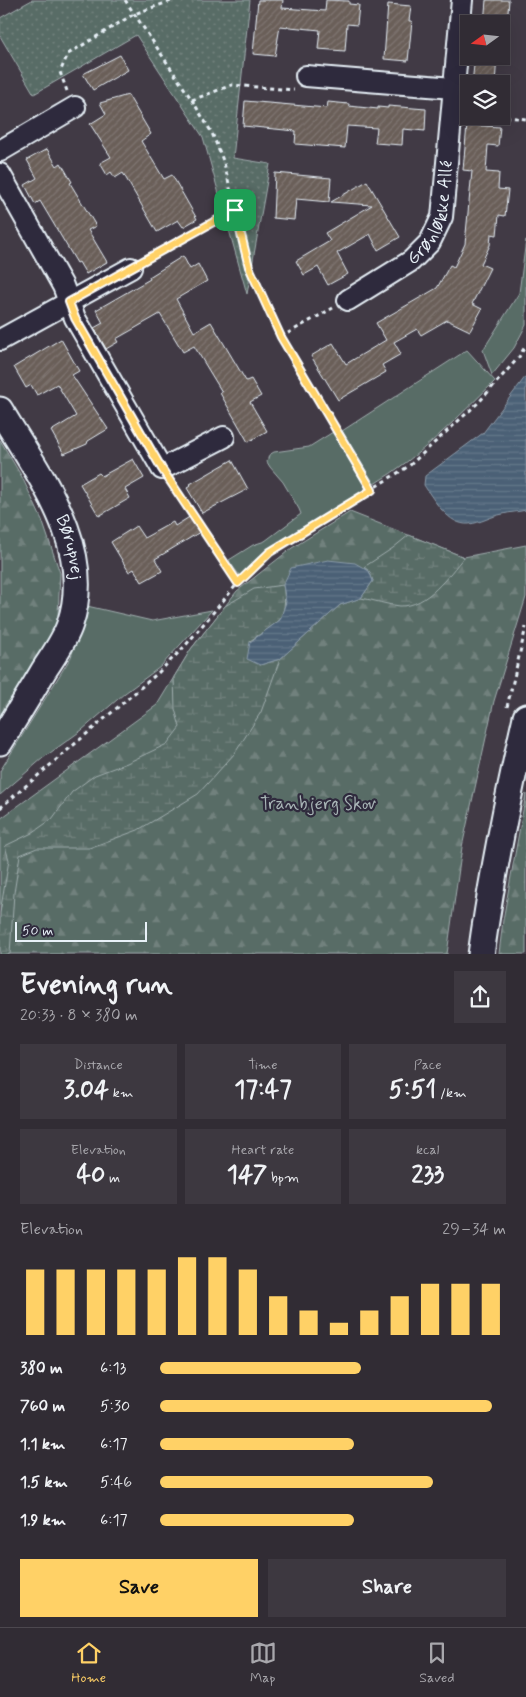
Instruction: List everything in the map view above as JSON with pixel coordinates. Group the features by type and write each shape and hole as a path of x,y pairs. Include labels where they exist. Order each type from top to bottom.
{"street":[{"name":"Grønløkke Allé","path":"348,300 411,261 430,242 442,217 462,0"},
{"path":"306,76 453,88"},
{"path":"0,151 75,107"},
{"path":"0,174 63,286 75,318 162,469 224,437"},
{"path":"0,340 131,268"},
{"name":"Børupvej","path":"0,410 59,512 68,534 78,581 70,625 57,650 0,742"},
{"path":"481,954 488,901 507,797 526,717"}],"path":[{"path":"126,0 212,133 224,163 249,267 281,337 372,490"},
{"path":"75,107 64,87 60,72 68,54 134,14 174,0"},
{"path":"192,100 232,85 295,90 306,76"},
{"path":"510,117 526,119"},
{"path":"131,268 235,210"},
{"path":"281,337 348,300"},
{"path":"0,808 159,672 185,646 238,583 270,552 409,466 479,402 519,357 526,345"},
{"path":"162,469 238,583"}],"green space":[{"path":"32,0 250,0 233,158 270,164 247,294 203,137 136,35 34,94 0,36 0,18"},
{"path":"526,240 526,325 514,348 492,375 483,350 519,293"},
{"path":"467,350 495,381 452,423 407,462 374,484 342,431"},
{"path":"333,432 366,488 268,549 240,576 229,560 253,545 265,541 301,514 283,482 267,462 269,455 274,452 309,447"},
{"path":"0,440 22,477 42,520 60,573 58,616 47,653 0,727"},
{"name":"Tranbjerg Skov","path":"350,512 464,557 526,545 526,597 494,701 462,847 447,954 0,954 0,819 157,705 191,649 237,591 292,548","holes":["361,598 340,605 280,659 250,641 280,620 286,602"]},
{"path":"409,535 464,557 436,589 428,596 410,605 390,605 361,598 373,581 369,571 364,567"},
{"path":"283,585 284,606 282,614 274,624 250,641 260,665 280,659 261,712 235,753 198,794 138,830 89,848 37,848 20,855 14,893 10,954 0,954 0,913 9,860 5,846 32,833 52,819 72,792 95,775 127,763 167,744 180,727 175,709 174,677 191,649 225,606 254,589"},
{"path":"87,606 152,621 212,610 160,667 125,693 82,730 43,758 0,795 0,771 71,657"},
{"path":"526,794 526,954 499,954 503,920"}],"water":[{"path":"526,376 526,510 499,515 469,524 455,521 442,510 424,485 425,476 483,433"},
{"path":"328,560 355,563 369,571 373,581 361,598 340,605 280,659 260,665 247,659 250,642 280,620 286,602 283,585 291,568"}],"building":[{"path":"258,0 283,0 282,8 325,11 326,0 349,1 349,4 359,5 357,25 347,24 345,51 318,49 320,30 280,26 275,56 253,54"},
{"path":"486,0 509,0 508,15 485,15"},
{"path":"388,4 411,6 409,21 412,21 408,61 384,59"},
{"path":"120,55 128,70 93,90 83,74"},
{"path":"474,65 496,65 496,75 473,75"},
{"path":"128,95 151,134 141,141 164,179 172,175 197,219 183,227 178,220 157,232 123,173 115,178 111,172 107,175 100,163 111,157 90,124 106,114 100,103"},
{"path":"245,101 327,108 328,102 378,109 378,107 388,108 388,106 426,109 425,131 403,129 402,145 375,143 377,128 347,126 345,148 295,144 296,131 243,126"},
{"path":"467,125 500,127 498,146 488,145 486,172 499,173 498,189 508,190 505,216 499,215 497,235 491,234 490,245 481,264 490,268 472,304 482,309 470,331 447,320 421,335 417,329 394,342 401,354 382,365 386,372 338,400 311,356 333,343 346,364 386,340 376,323 437,288 450,265 454,267 465,244 472,171 463,170"},
{"path":"47,149 57,166 61,163 72,182 70,183 96,226 88,230 107,262 86,274 79,262 77,263 40,201 35,204 25,185 37,178 27,160"},
{"path":"275,173 331,178 329,202 296,199 294,220 273,218"},
{"path":"367,181 400,237 378,250 370,234 337,253 348,274 328,285 318,267 304,275 296,261 330,241 325,233 372,205 331,202"},
{"path":"183,256 190,269 198,264 207,281 176,299 194,332 211,322 246,381 251,379 261,396 250,402 267,431 248,442 220,393 222,392 194,346 183,352 160,314 116,339 118,342 106,349 94,328 103,323 96,310 150,279 149,277"},
{"path":"61,339 79,371 72,375 108,429 88,441 87,444 64,454 51,431 76,416 57,384 37,395 31,385 26,388 14,367"},
{"path":"133,459 144,478 125,489 130,498 99,516 80,484 99,473 102,476"},
{"path":"232,460 248,489 202,513 187,488 190,484"},
{"path":"191,516 200,532 155,559 162,571 142,582 134,569 129,572 111,542 136,526 144,538 173,522 175,526"}],"route":[{"path":"235,210 249,267 281,337 372,490 270,552 238,583 162,469 75,318 69,302 235,210"}]}
